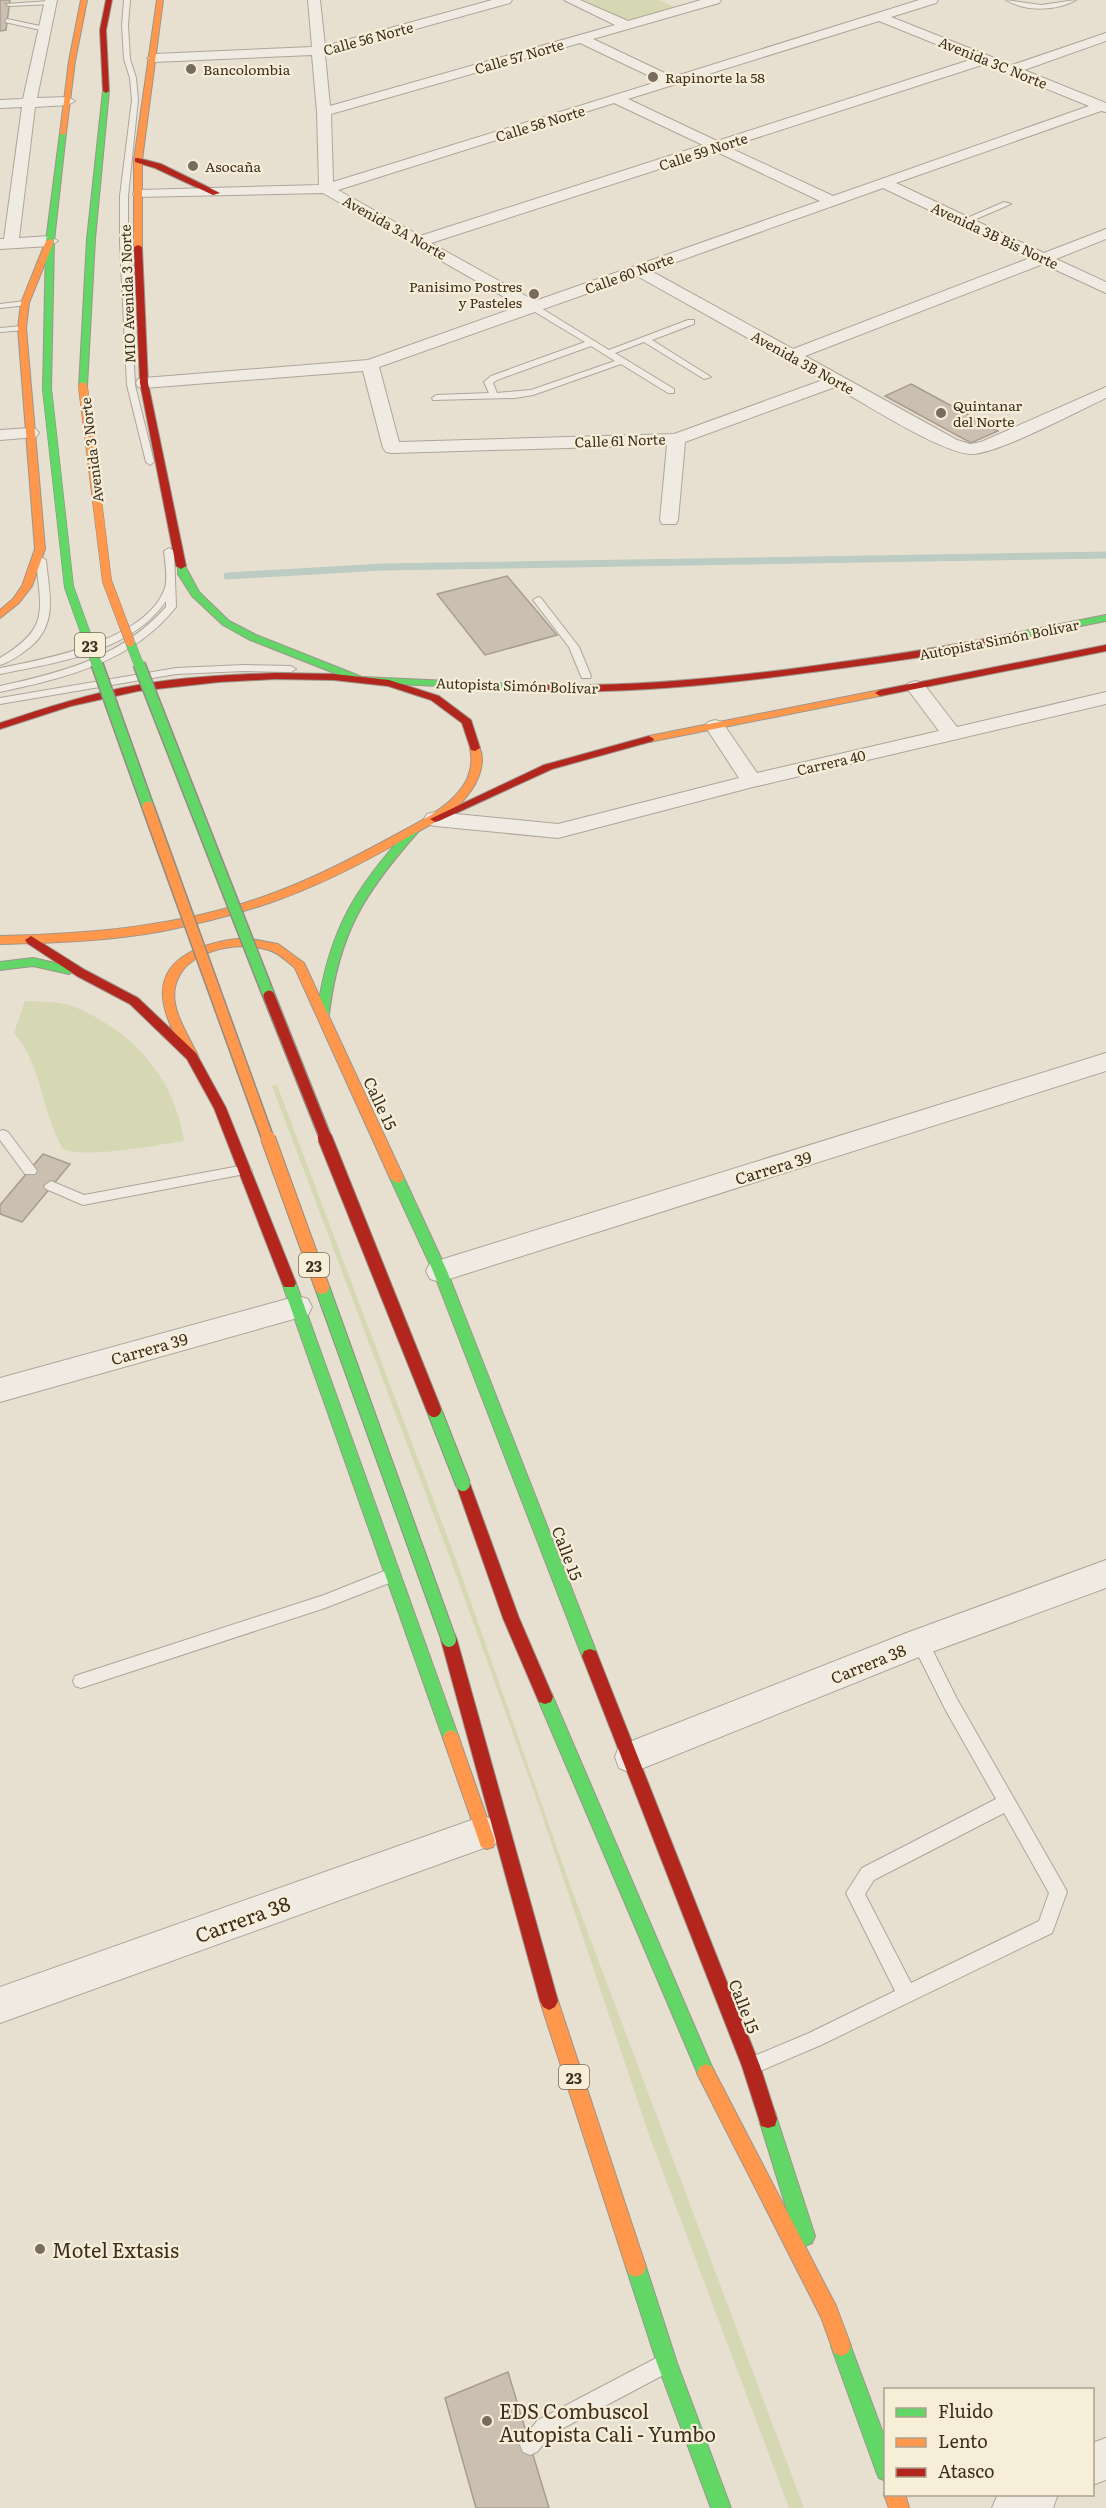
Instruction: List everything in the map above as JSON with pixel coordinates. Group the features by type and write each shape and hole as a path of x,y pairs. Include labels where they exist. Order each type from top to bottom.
{"main road":[{"path":"0,615 22,595 30,582 40,549 22,328 25,303 51,241 54,198 72,61 84,0"},
{"name":"Avenida 3 Norte","path":"109,0 103,30 107,101 91,239 83,387 107,581 148,692 224,880"},
{"path":"0,940 85,938 149,930 242,909 290,893 344,870 435,819 462,795 471,783 478,756 471,730 451,708 420,691 361,680 252,637 226,623 195,594 183,574 144,383 138,272 140,194 138,160 154,58 160,0"},
{"path":"138,160 158,165 216,193"},
{"name":"23","path":"51,241 47,389 69,588 449,1640 539,1969 667,2363 721,2508"},
{"path":"958,633 1106,613"},
{"name":"Autopista Simón Bolívar","path":"0,726 72,703 168,684 265,676 578,690 738,679 926,654 1106,618"},
{"name":"Autopista Simón Bolívar","path":"435,819 548,767 638,741 1106,648"},
{"path":"482,685 591,675"},
{"name":"Calle 15","path":"414,830 376,870 347,914 328,963 323,1015 440,1271 751,2066 829,2313 884,2468"},
{"name":"Calle 15","path":"224,880 463,1484 511,1618 709,2081 829,2313"},
{"path":"31,940 81,973 134,1001 192,1056"},
{"path":"323,1015 300,966 288,954 271,946 251,942 229,943 208,948 190,958 176,971 169,986 170,1001 192,1056 220,1108 298,1307 491,1849 539,1969"},
{"path":"0,966 33,962 81,973"}],"street":[{"name":"Avenida 3A Norte","path":"314,0 324,112 326,189 421,241 533,307"},
{"name":"Calle 56 Norte","path":"154,58 320,51 506,0"},
{"path":"570,0 627,25"},
{"name":"Calle 57 Norte","path":"324,112 715,0"},
{"name":"Calle 58 Norte","path":"140,194 326,189 932,0"},
{"path":"51,1 29,103 5,244 51,241"},
{"name":"Avenida 3C Norte","path":"881,16 1103,107"},
{"path":"1012,70 1106,37"},
{"path":"581,38 672,81"},
{"name":"Calle 59 Norte","path":"421,241 986,59"},
{"path":"616,99 832,201"},
{"path":"0,104 68,101"},
{"name":"Calle 60 Norte","path":"144,383 370,365 1103,107"},
{"name":"Avenida 3B Bis Norte","path":"884,183 1106,288"},
{"path":"791,356 1106,234"},
{"name":"Avenida 3B Norte","path":"638,270 951,444 970,450 985,447 1106,392"},
{"name":"Calle 61 Norte","path":"370,365 392,448 676,438 837,380"},
{"path":"0,435 30,433"},
{"path":"669,520 676,438"},
{"path":"916,687 952,734"},
{"name":"Carrera 40","path":"435,819 558,831 752,781 1106,698"},
{"path":"715,726 752,781"},
{"name":"Carrera 39","path":"440,1271 1106,1062"},
{"name":"Carrera 39","path":"0,1390 298,1307"},
{"name":"Carrera 38","path":"631,1757 920,1642 1106,1574"},
{"name":"Carrera 38","path":"0,2005 491,1849"},
{"path":"1013,2508 1034,2496"}],"lane":[{"name":"MIO Avenida 3 Norte","path":"0,689 70,672 124,650 146,636 171,607 169,554 163,512 131,385 124,196 135,100 126,47 127,0"},
{"path":"1009,0 1034,8 1045,8 1073,0"},
{"path":"9,4 51,1"},
{"path":"7,21 45,28"},
{"path":"964,221 1007,204"},
{"path":"0,306 25,303"},
{"path":"533,307 671,392"},
{"path":"608,353 691,322"},
{"path":"0,330 22,328"},
{"path":"645,339 707,377"},
{"path":"494,396 488,382 494,378 591,343"},
{"path":"436,398 494,396 542,390 622,361"},
{"path":"0,662 30,644 46,618 47,600 40,549"},
{"path":"0,670 92,648 130,629 150,615 171,586"},
{"path":"538,600 574,647 591,675"},
{"path":"0,701 122,680 211,668 285,668 361,680"},
{"path":"3,1134 30,1171"},
{"path":"51,1186 82,1200 245,1170"},
{"path":"81,1681 325,1601 392,1575"},
{"path":"709,2081 815,2039 1046,1927 1058,1892 951,1704 920,1642"},
{"path":"906,1993 855,1893 868,1874 1008,1802"},
{"path":"530,2445 545,2427 667,2363"}],"green space":[{"path":"573,0 659,0 679,9 626,24"},
{"path":"25,1001 57,1003 75,1007 96,1017 133,1044 161,1078 171,1097 184,1141 104,1152 74,1152 63,1149 50,1120 31,1060 14,1033"},
{"path":"277,1085 455,1557 570,1885 804,2508 789,2508 649,2135 538,1803 450,1558 272,1086"}],"building":[{"path":"0,0 10,0 6,30 0,31"},
{"name":"Quintanar del Norte","path":"911,384 998,431 971,443 885,396"},
{"path":"507,576 557,635 485,655 437,594"},
{"path":"43,1154 70,1164 22,1222 0,1214 0,1205"},
{"name":"EDS Combuscol Autopista Cali - Yumbo","path":"508,2372 549,2508 476,2508 445,2398"}],"waterway":[{"path":"227,576 383,567 1106,555"}],"traffic: fast":[{"path":"83,387 91,239 106,91"},
{"path":"47,389 50,241 63,133"},
{"path":"47,389 69,587 148,807"},
{"path":"181,566 195,594 226,623 252,637 361,680 538,688"},
{"path":"1000,639 1106,618"},
{"path":"130,642 269,996"},
{"path":"323,1014 332,959 350,913 378,872 414,830"},
{"path":"0,966 33,962 69,970"},
{"path":"397,1178 440,1271 590,1656"},
{"path":"289,1283 451,1738"},
{"path":"322,1287 449,1640"},
{"path":"434,1410 463,1484"},
{"path":"545,1697 706,2073"},
{"path":"768,2119 805,2236"},
{"path":"636,2267 667,2363 721,2508"},
{"path":"841,2346 884,2465"}],"traffic: slow":[{"path":"63,133 72,61 84,0"},
{"path":"138,247 138,160 160,0"},
{"path":"0,615 16,601 27,586 40,549 22,328 25,303 50,241"},
{"path":"83,387 107,581 130,642"},
{"path":"649,739 880,693"},
{"path":"0,940 82,937 163,927 239,909 300,887 370,854 443,812 463,794 470,784 477,760 475,748"},
{"path":"148,807 322,1287"},
{"path":"192,1056 176,1023 169,996 169,987 174,973 184,962 212,947 245,942 274,947 288,955 300,966 397,1178"},
{"path":"451,1738 487,1841"},
{"path":"549,2001 636,2267"},
{"path":"706,2073 829,2313 841,2346"},
{"path":"895,2496 899,2508"}],"traffic: jam":[{"path":"106,91 103,30 109,0"},
{"path":"138,160 158,166 216,193"},
{"path":"138,247 144,383 181,566"},
{"path":"538,688 603,689 733,679 899,657 1000,639"},
{"path":"880,693 1106,648"},
{"path":"0,726 68,704 138,688 219,679 275,676 334,677 389,683 435,698 467,722 475,748"},
{"path":"435,819 548,767 649,739"},
{"path":"31,940 81,973 134,1001 192,1056 220,1108 289,1283"},
{"path":"269,996 434,1410"},
{"path":"463,1484 511,1618 545,1697"},
{"path":"449,1640 549,2001"},
{"path":"590,1656 751,2066 768,2119"}],"place":[{"name":"Bancolombia","path":"191,69"},
{"name":"Rapinorte la 58","path":"653,77"},
{"name":"Asocaña","path":"193,166"},
{"name":"Panisimo Postres y Pasteles","path":"534,294"},
{"name":"Quintanar del Norte","path":"941,413"},
{"name":"Motel Extasis","path":"40,2249"},
{"name":"EDS Combuscol Autopista Cali - Yumbo","path":"487,2421"}]}
